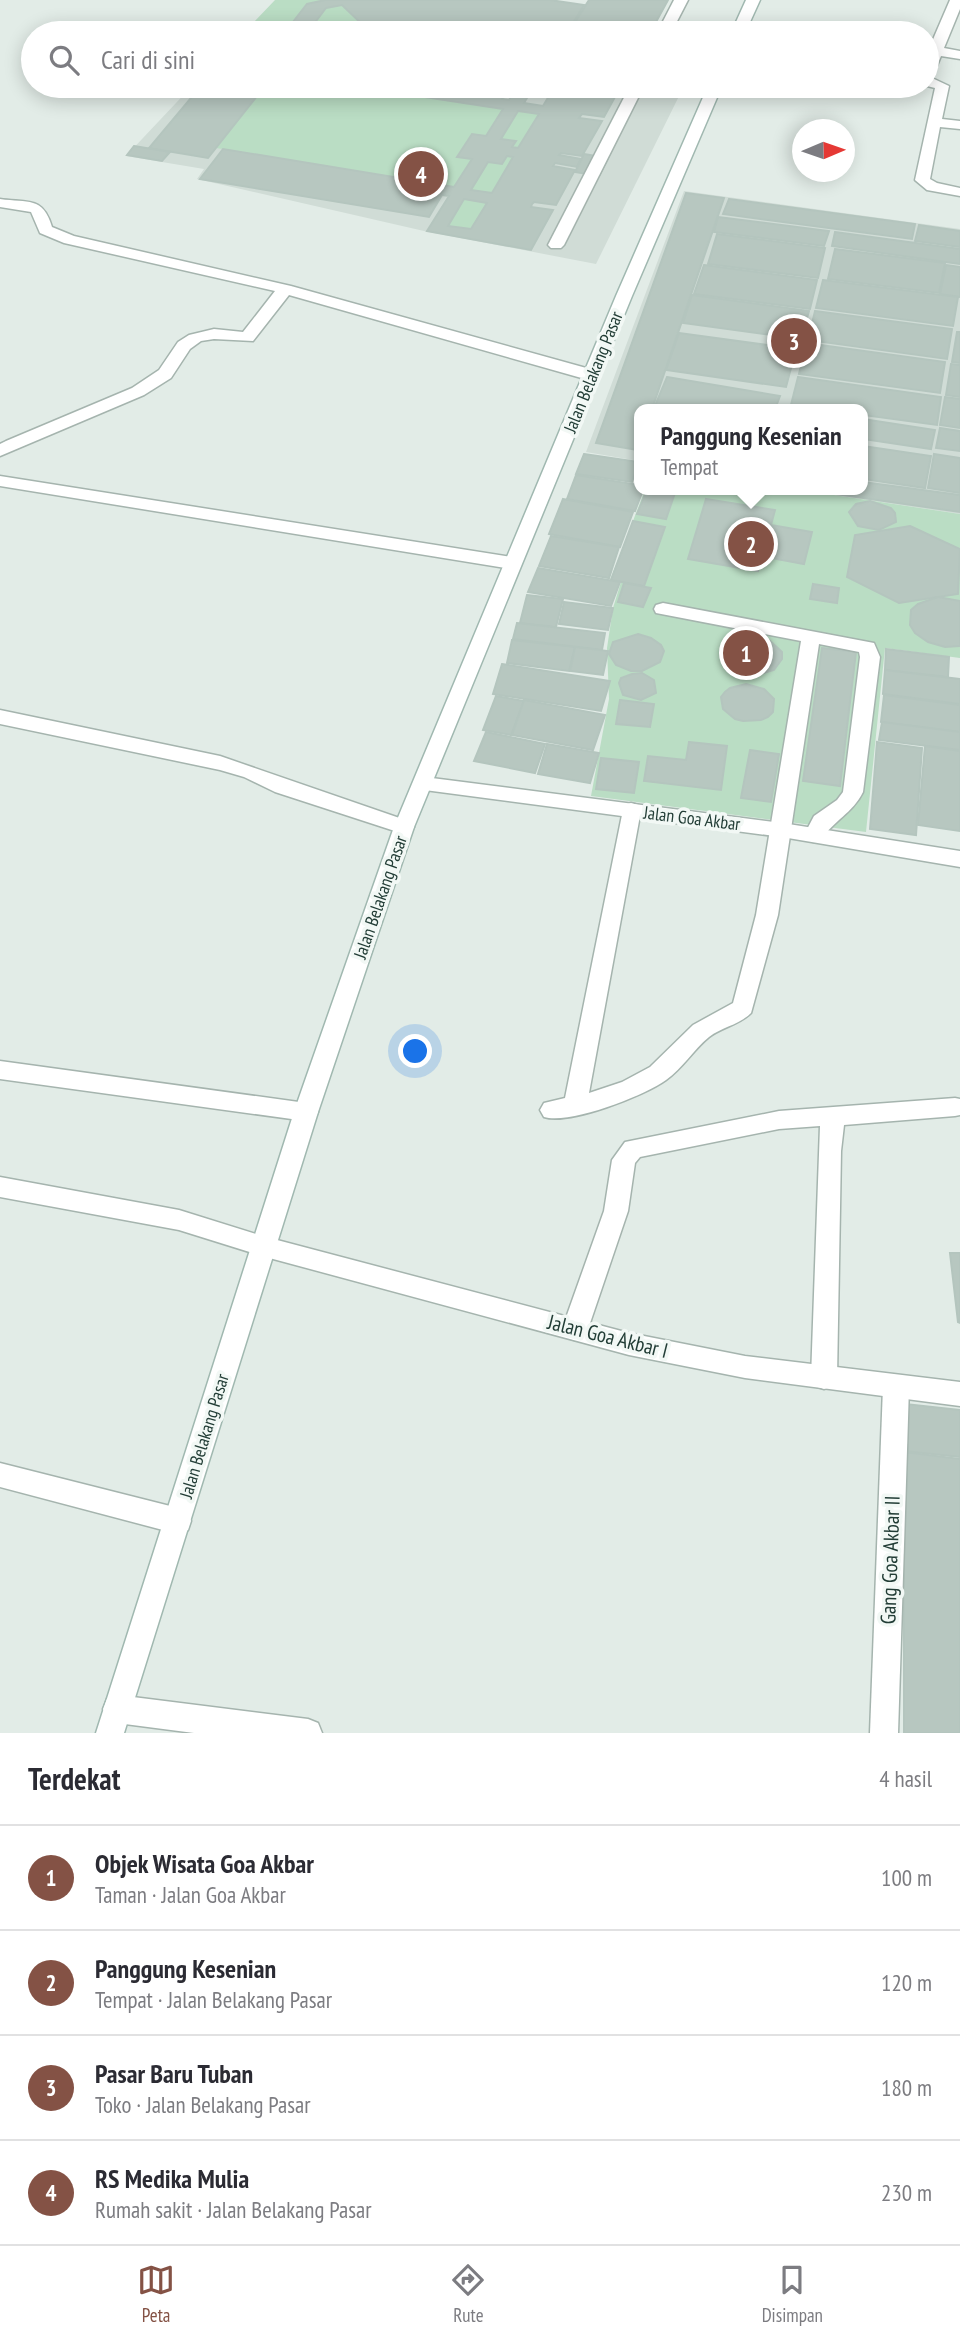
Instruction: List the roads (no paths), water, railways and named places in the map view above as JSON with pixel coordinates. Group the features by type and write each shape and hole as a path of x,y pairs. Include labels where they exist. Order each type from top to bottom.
{"street":[{"path":"670,21 681,0"},
{"path":"743,21 753,0"},
{"path":"939,42 957,0"},
{"path":"939,52 960,55"},
{"path":"556,245 631,98"},
{"name":"Jalan Belakang Pasar","path":"114,1721 262,1246 404,827 591,375 710,98"},
{"path":"939,98 922,171 924,181 936,188 960,192"},
{"path":"933,122 960,125"},
{"path":"0,203 35,208 40,212 45,230 69,240 285,289 591,375"},
{"path":"0,452 18,441 131,396 168,372 175,355 191,339 203,335 226,334 247,338 285,289"},
{"path":"0,481 512,564"},
{"path":"663,609 867,647 870,657 851,799 844,807 821,820 814,835"},
{"path":"552,1111 627,1090 652,1078 671,1063 699,1032 738,1013 743,1007 767,915 811,635"},
{"path":"0,717 220,762 251,772 282,787 404,827"},
{"name":"Jalan Goa Akbar","path":"424,784 782,830 960,859"},
{"path":"575,1106 631,810"},
{"path":"0,1070 306,1112"},
{"path":"575,1329 616,1211 624,1160 633,1149 747,1125 833,1115 955,1107"},
{"path":"824,1378 829,1151 833,1115"},
{"name":"Jalan Goa Akbar I","path":"0,1187 179,1220 262,1246 629,1344 745,1367 960,1394"},
{"name":"Gang Goa Akbar II","path":"884,1733 896,1387"},
{"path":"0,1475 178,1521"},
{"path":"114,1721 308,1733"}],"place":[{"name":"RS Medika Mulia","path":"421,174"},
{"name":"Pasar Baru Tuban","path":"794,341"},
{"name":"Panggung Kesenian","path":"751,544"},
{"name":"Objek Wisata Goa Akbar","path":"746,653"}]}
